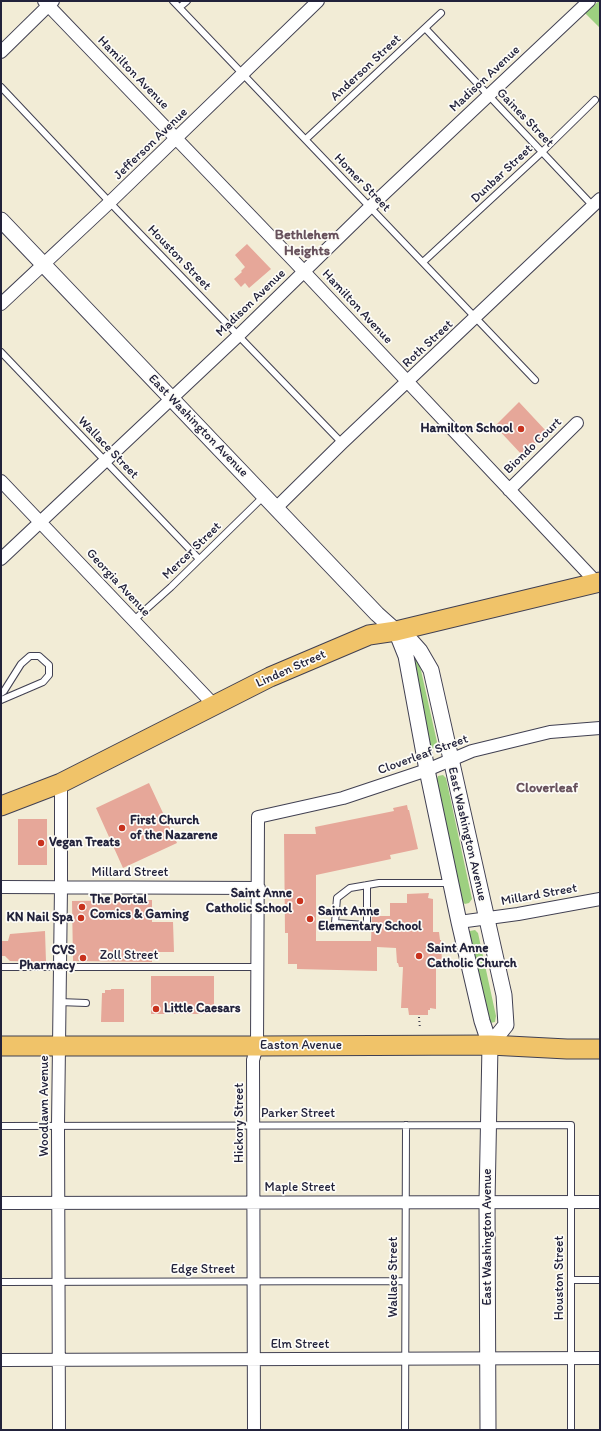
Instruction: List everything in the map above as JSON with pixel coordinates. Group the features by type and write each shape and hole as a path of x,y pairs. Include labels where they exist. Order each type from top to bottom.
{"main road":[{"name":"Linden Street","path":"1,806 61,783 270,677 370,635 396,631 599,583"},
{"name":"Easton Avenue","path":"1,1046 490,1045 600,1049"}],"street":[{"name":"Jefferson Avenue","path":"1,304 177,138 318,1"},
{"name":"Madison Avenue","path":"1,559 238,335 370,207 590,1"},
{"path":"1,52 49,2"},
{"name":"Hamilton Avenue","path":"49,2 509,490 599,583"},
{"name":"Roth Street","path":"276,508 342,443 596,203"},
{"name":"East Washington Avenue","path":"1,220 377,614 396,631 412,642 420,651 431,670 504,995 506,1025 490,1045"},
{"name":"Biondo Court","path":"509,490 577,423"},
{"name":"Georgia Avenue","path":"1,481 214,705"},
{"name":"East Washington Avenue","path":"396,631 406,656 427,770 459,922 482,1021 490,1045 487,1202 488,1430"},
{"name":"Cloverleaf Street","path":"258,817 343,798 427,770 472,751 550,732 600,728"},
{"name":"Woodlawn Avenue","path":"58,1430 58,1126 61,783"},
{"name":"Hickory Street","path":"254,1430 253,1060 257,1046 258,817"},
{"name":"Millard Street","path":"1,887 258,888"},
{"name":"Millard Street","path":"459,922 518,914 600,899"},
{"name":"Maple Street","path":"1,1203 600,1202"},
{"name":"Elm Street","path":"1,1360 488,1357 600,1358"}],"lane":[{"name":"Homer Street","path":"174,1 535,380"},
{"path":"180,7 187,1"},
{"name":"Anderson Street","path":"306,139 441,13"},
{"name":"Gaines Street","path":"425,28 542,152 596,203"},
{"name":"Houston Street","path":"1,87 342,443"},
{"name":"Dunbar Street","path":"423,262 542,152 595,100"},
{"name":"Wallace Street","path":"1,352 199,559"},
{"name":"Mercer Street","path":"134,620 264,496"},
{"path":"1,693 4,691 21,664 30,656 39,656 49,664 49,675 43,682 1,700"},
{"path":"367,885 367,924 335,923 337,898 350,888 367,885 379,883 451,883"},
{"name":"Zoll Street","path":"1,967 258,967"},
{"path":"60,1002 86,1003"},
{"name":"Wallace Street","path":"405,1430 406,1125"},
{"name":"Houston Street","path":"571,1125 571,1430"},
{"name":"Parker Street","path":"1,1126 571,1125"},
{"path":"571,1280 600,1280"},
{"name":"Edge Street","path":"1,1282 405,1281"}],"path":[{"path":"419,1017 420,1029"}],"green space":[{"path":"600,1 600,28 585,13"},
{"path":"409,648 418,657 437,742 436,747 432,749 428,746"},
{"path":"443,775 446,778 472,899 469,903 465,904 460,900 436,781 438,776"},
{"path":"475,930 478,933 496,1016 495,1022 490,1023 468,935 470,931"}],"building":[{"path":"247,244 271,269 249,288 245,283 241,287 234,279 245,267 235,255"},
{"name":"Hamilton School","path":"519,402 547,432 523,456 495,426"},
{"name":"First Church of the Nazarene","path":"149,783 177,843 123,868 96,808"},
{"name":"Saint Anne Catholic School","path":"407,805 418,849 390,855 391,859 316,875 316,941 371,941 372,916 390,916 390,903 407,903 407,894 429,893 428,898 433,899 433,932 439,932 441,940 442,964 440,964 440,967 436,967 436,1009 430,1008 430,1010 428,1010 428,1015 409,1015 408,1008 401,1008 403,967 399,967 397,963 396,948 377,947 377,971 297,969 297,964 288,964 288,933 285,933 284,834 316,834 315,827 394,811 393,808"},
{"path":"18,819 47,819 47,865 18,865"},
{"path":"152,900 152,922 173,922 174,952 152,952 152,962 73,961 72,901"},
{"path":"45,931 46,962 10,961 5,956 1,956 1,941 8,941 10,934"},
{"path":"151,976 214,976 214,1014 151,1014"},
{"path":"124,989 124,1022 101,1022 102,993 105,993 105,990"}],"place":[{"name":"Hamilton School","path":"521,429"},
{"name":"First Church of the Nazarene","path":"122,828"},
{"name":"Vegan Treats","path":"41,843"},
{"name":"Saint Anne Catholic School","path":"300,901"},
{"name":"The Portal Comics & Gaming","path":"82,907"},
{"name":"KN Nail Spa","path":"81,918"},
{"name":"Saint Anne Elementary School","path":"310,919"},
{"name":"Saint Anne Catholic Church","path":"419,956"},
{"name":"CVS Pharmacy","path":"83,958"},
{"name":"Little Caesars","path":"156,1009"}],"district":[{"name":"Bethlehem Heights","path":"307,244"},
{"name":"Cloverleaf","path":"547,788"}]}
